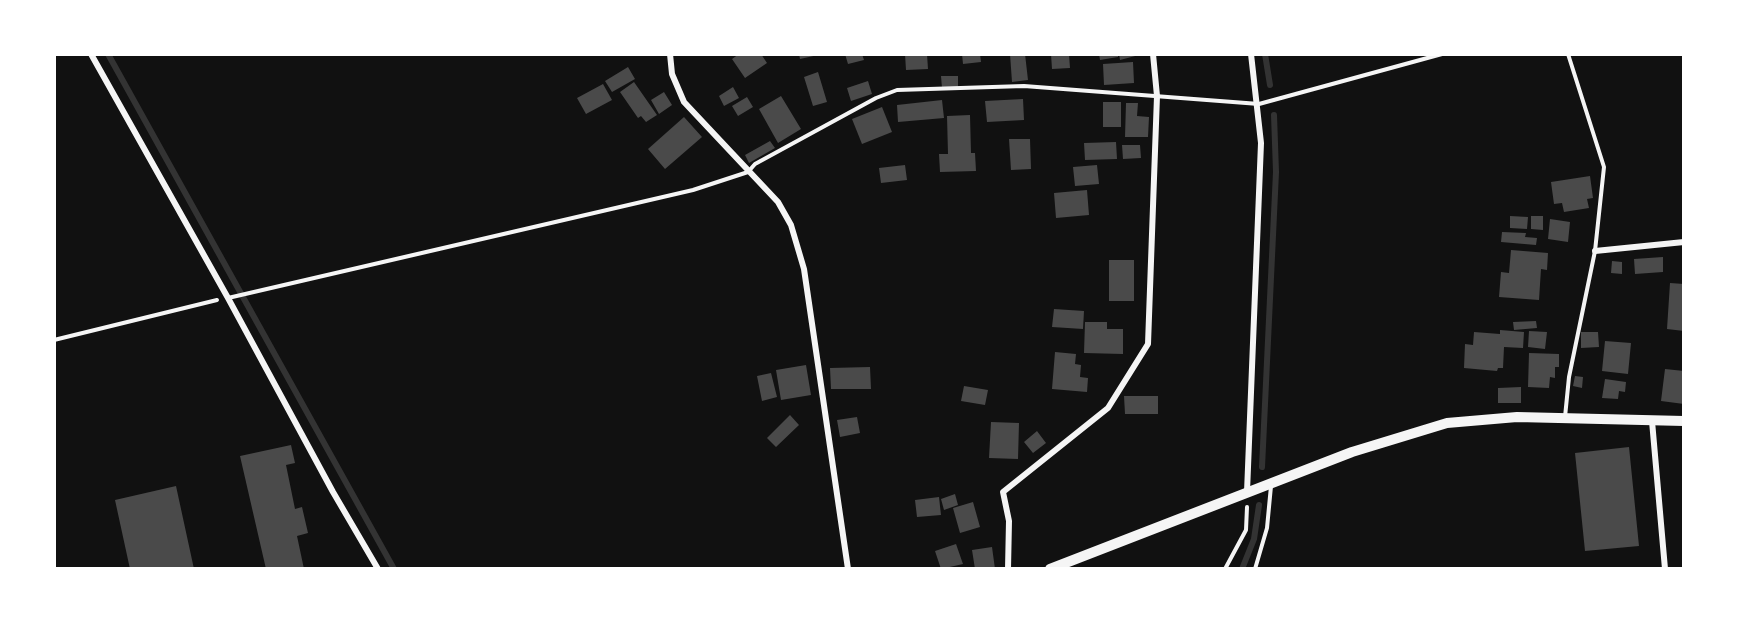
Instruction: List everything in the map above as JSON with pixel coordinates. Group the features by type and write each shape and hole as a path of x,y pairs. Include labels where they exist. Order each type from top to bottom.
{"main road":[{"path":"1050,569 1352,452 1447,423 1488,418 1684,421"}],"street":[{"path":"91,54 228,298 333,492 378,569"},
{"path":"670,54 672,74 684,102 778,202 791,225 804,269 848,569"},
{"path":"1008,569 1008,521 1003,492 1108,408 1148,344 1156,96 1153,54"},
{"path":"1247,492 1261,142 1259,104 1251,54"},
{"path":"1595,251 1684,242"},
{"path":"1652,421 1665,569"}],"lane":[{"path":"228,298 693,190 748,172 755,164 856,109 897,90 1024,86 1259,104 1442,54"},
{"path":"1564,418 1569,377 1595,251 1604,167 1568,54"},
{"path":"1255,569 1267,528 1271,482"}],"path":[{"path":"54,340 228,298"},
{"path":"1225,569 1246,530 1247,492"}],"building":[{"path":"739,54 761,54 767,63 745,78 732,59"},
{"path":"799,54 818,54 818,55 800,59"},
{"path":"845,54 862,54 864,60 848,64"},
{"path":"905,54 927,54 928,69 906,70"},
{"path":"962,54 980,54 981,62 963,64"},
{"path":"1010,54 1025,54 1028,80 1012,82"},
{"path":"1051,54 1069,54 1070,68 1052,69"},
{"path":"1099,54 1118,54 1118,57 1100,60"},
{"path":"1119,54 1139,54 1139,55 1120,60"},
{"path":"1133,62 1134,83 1104,85 1103,64"},
{"path":"628,67 635,79 612,92 605,81"},
{"path":"818,72 827,102 813,106 804,77"},
{"path":"941,76 958,76 958,87 942,88"},
{"path":"868,81 872,94 851,101 847,88"},
{"path":"634,82 657,115 646,122 641,116 638,118 620,92"},
{"path":"603,84 612,100 586,114 577,98"},
{"path":"733,87 739,98 724,106 719,96"},
{"path":"664,92 672,105 659,114 651,100"},
{"path":"781,96 801,129 778,143 759,109"},
{"path":"747,97 753,107 738,116 732,106"},
{"path":"1023,99 1024,120 987,122 985,101"},
{"path":"942,100 944,118 898,122 897,105"},
{"path":"1103,102 1121,102 1121,127 1103,127"},
{"path":"1126,103 1138,103 1137,116 1149,117 1148,137 1125,137"},
{"path":"882,107 892,132 862,144 852,119"},
{"path":"970,115 971,153 975,153 976,171 940,172 939,154 948,154 947,116"},
{"path":"684,117 702,137 665,169 648,149"},
{"path":"1009,139 1030,139 1031,169 1011,170"},
{"path":"770,141 775,148 749,163 745,155"},
{"path":"1116,142 1117,159 1085,160 1084,143"},
{"path":"1122,145 1140,145 1141,158 1123,159"},
{"path":"905,165 907,180 881,183 879,168"},
{"path":"1097,165 1099,184 1075,186 1073,167"},
{"path":"1590,176 1593,198 1587,199 1589,208 1564,212 1562,203 1554,204 1551,182"},
{"path":"1087,190 1089,215 1056,218 1054,193"},
{"path":"1510,216 1528,217 1527,229 1510,228"},
{"path":"1531,216 1543,216 1543,230 1531,229"},
{"path":"1550,219 1570,222 1568,242 1548,239"},
{"path":"1502,232 1526,233 1525,237 1537,238 1536,245 1501,242"},
{"path":"1511,250 1548,253 1547,270 1541,269 1539,300 1499,297 1501,272 1509,273"},
{"path":"1663,257 1663,272 1635,274 1634,259"},
{"path":"1109,260 1134,260 1134,301 1109,301"},
{"path":"1612,261 1622,262 1622,274 1611,273"},
{"path":"1670,283 1684,284 1684,331 1667,329"},
{"path":"1054,309 1084,311 1083,329 1052,327"},
{"path":"1536,321 1537,328 1514,330 1513,322"},
{"path":"1085,322 1107,322 1107,329 1123,329 1123,354 1084,353"},
{"path":"1500,330 1524,332 1523,348 1504,347 1503,368 1498,368 1497,371 1464,368 1465,344 1473,345 1474,332 1500,334"},
{"path":"1529,331 1547,332 1545,349 1528,347"},
{"path":"1581,332 1598,332 1599,347 1581,348"},
{"path":"1605,341 1631,343 1628,374 1602,371"},
{"path":"1055,352 1076,354 1075,364 1081,365 1080,377 1088,378 1087,392 1052,389"},
{"path":"1529,353 1559,354 1559,367 1555,367 1555,378 1550,377 1549,388 1528,387"},
{"path":"806,365 811,395 781,400 776,370"},
{"path":"870,367 871,389 831,389 830,368"},
{"path":"1665,369 1684,371 1684,404 1661,401"},
{"path":"771,373 777,397 762,401 757,376"},
{"path":"1575,376 1583,377 1582,388 1573,386"},
{"path":"1605,379 1626,382 1625,392 1619,391 1618,399 1602,398"},
{"path":"964,386 988,390 985,405 961,401"},
{"path":"1521,387 1521,403 1498,403 1498,388"},
{"path":"1124,396 1158,396 1158,414 1125,414"},
{"path":"790,415 799,425 776,447 767,438"},
{"path":"857,417 860,433 840,437 837,420"},
{"path":"991,422 1019,423 1018,459 989,458"},
{"path":"1037,431 1046,443 1033,453 1024,442"},
{"path":"291,445 295,463 286,465 295,509 302,507 308,533 297,536 304,569 266,569 240,456"},
{"path":"1629,447 1639,546 1585,551 1575,453"},
{"path":"176,486 194,569 130,569 115,500"},
{"path":"955,494 958,505 944,510 941,499"},
{"path":"939,497 941,515 917,517 915,500"},
{"path":"973,502 980,527 960,533 953,508"},
{"path":"956,544 963,564 941,569 935,551"},
{"path":"992,547 995,569 975,569 972,550"}],"waterway":[{"path":"108,54 394,569"},
{"path":"1265,54 1270,85"},
{"path":"1262,467 1276,172 1274,115"},
{"path":"1242,569 1254,539 1259,505"}]}
